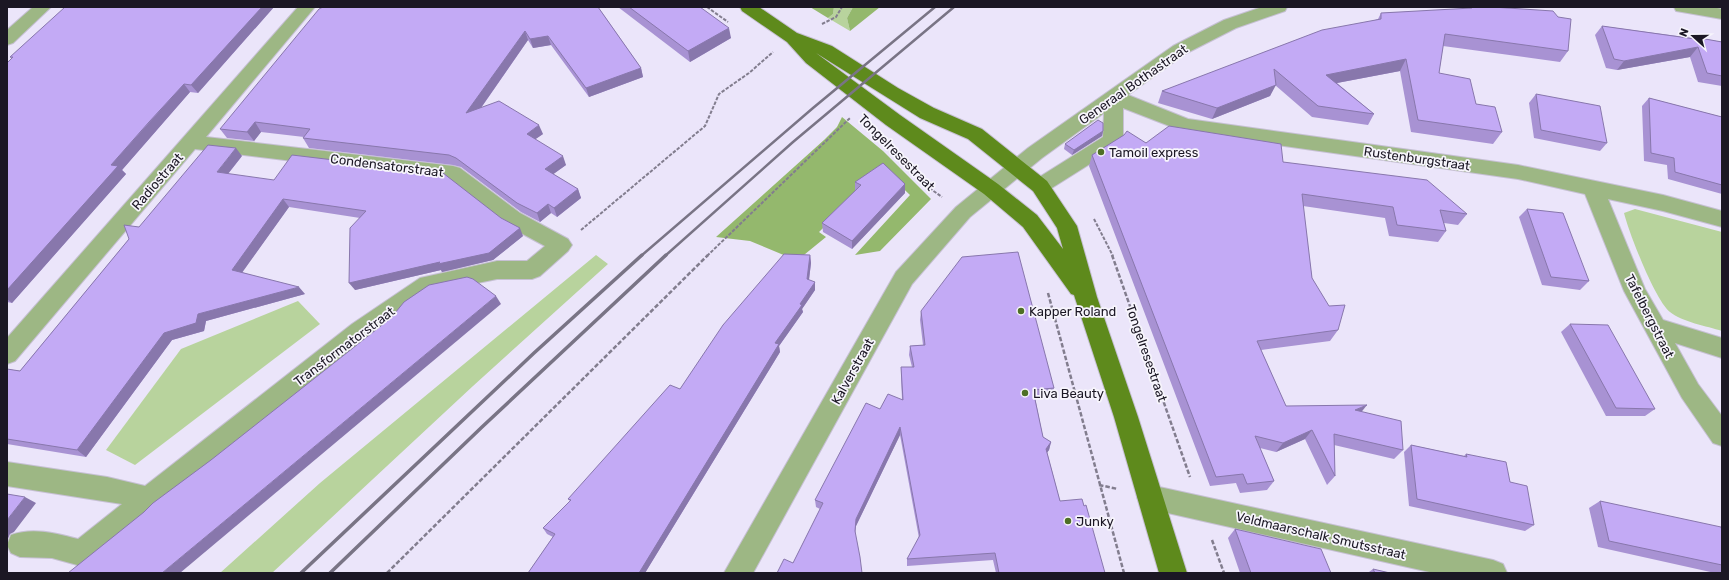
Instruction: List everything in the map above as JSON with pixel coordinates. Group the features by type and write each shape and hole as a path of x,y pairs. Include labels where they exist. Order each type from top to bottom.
{"main road":[{"name":"Tongelresestraat","path":"748,7 792,37 826,50 921,110 975,134 1040,186 1067,226 1086,297 1124,410 1174,573"},
{"name":"Tongelresestraat","path":"792,37 812,59 893,120 991,189 1030,221 1086,297"}],"street":[{"path":"7,39 43,7"},
{"name":"Radiostraat","path":"7,354 307,7"},
{"name":"Generaal Bothastraat","path":"991,189 1017,167 1178,50 1230,24 1279,7"},
{"path":"1682,7 1722,14"},
{"path":"1040,186 1113,140 1114,97"},
{"name":"Rustenburgstraat","path":"1114,97 1185,125 1518,172 1663,203 1722,219"},
{"name":"Condensatorstraat","path":"191,142 453,173 513,219 562,245"},
{"name":"Tafelbergstraat","path":"1593,188 1635,291 1690,391 1722,435"},
{"name":"Kalverstraat","path":"738,573 904,278 963,212 991,189"},
{"name":"Transformatorstraat","path":"20,544 52,545 81,553 360,331 428,284 497,270 532,270 562,245"},
{"path":"1655,328 1722,348"},
{"path":"7,474 107,489 149,499"},
{"name":"Veldmaarschalk Smutsstraat","path":"1150,497 1201,508 1410,564 1493,573"}],"path":[{"path":"707,7 734,26"},
{"path":"766,48 778,57"},
{"path":"562,245 705,126 720,94 749,73 777,49"},
{"path":"386,573 737,226 852,117"},
{"name":"Tongelresestraat","path":"897,154 928,186 963,212"},
{"name":"Tongelresestraat","path":"1091,214 1110,249 1224,573"},
{"path":"1047,290 1124,573"}],"green space":[{"path":"810,7 834,7 833,14 828,18"},
{"path":"834,7 853,7 847,18 850,31 828,18 833,14"},
{"path":"853,7 880,7 850,31 847,18"},
{"path":"842,117 883,151 931,199 880,251 855,255 910,195 883,169 819,232 826,237 799,259 786,256 750,241 716,237 824,140 837,127"},
{"path":"1635,209 1722,232 1722,331 1681,318 1670,312 1664,305 1643,266 1627,223 1624,213"},
{"path":"596,255 608,264 473,386 272,573 220,573 320,483"},
{"path":"298,301 320,324 135,465 106,450 181,349"}],"building":[{"path":"65,7 262,7 191,85 184,84 149,122 111,165 118,166 7,290 7,63 13,57 10,57"},
{"path":"323,7 598,7 641,68 586,88 548,36 530,39 525,31 466,113 499,101 539,125 527,134 563,156 545,169 578,189 554,208 548,204 537,213 517,203 456,158 449,155 303,138 310,129 255,122 247,132 220,129 319,9"},
{"path":"629,7 700,7 729,28 688,51"},
{"path":"1471,7 1553,11 1558,17 1571,19 1568,51 1445,34 1439,73 1470,79 1476,104 1495,107 1502,132 1418,120 1406,59 1326,75 1374,114 1318,106 1274,69 1276,85 1217,108 1162,91 1322,30 1381,19 1381,13 1472,8"},
{"path":"1602,26 1695,39 1694,37 1722,42 1722,76 1707,73 1698,47 1624,61 1614,59"},
{"path":"1536,94 1600,106 1607,143 1541,130"},
{"path":"1649,98 1722,117 1722,185 1675,172 1674,158 1651,153"},
{"path":"1098,120 1103,123 1103,131 1074,150 1065,144"},
{"path":"1169,126 1281,144 1283,162 1427,180 1467,214 1440,210 1446,231 1397,225 1393,207 1302,194 1312,278 1329,306 1345,305 1338,330 1257,341 1286,406 1367,405 1355,410 1401,421 1403,450 1334,434 1335,476 1312,430 1283,443 1255,436 1274,481 1247,484 1243,474 1216,477 1092,155 1124,135 1127,131 1146,143"},
{"path":"208,145 236,148 217,172 274,180 292,155 443,173 501,218 520,228 489,253 438,264 440,262 349,283 350,228 366,211 283,199 232,270 299,287 198,314 196,323 164,333 77,450 7,439 7,369 20,371 129,239 124,225 139,227"},
{"path":"883,163 905,184 852,241 822,223 861,185 855,182"},
{"path":"1527,209 1563,213 1589,281 1551,277"},
{"path":"1018,252 1054,388 1033,390 1043,437 1051,442 1046,449 1060,501 1082,499 1084,506 1086,505 1105,573 999,573 995,553 907,559 920,535 900,427 856,519 855,531 862,573 777,573 784,559 793,563 823,503 815,500 866,403 880,409 888,394 903,400 901,367 914,367 910,346 925,345 921,311 962,257"},
{"path":"784,254 810,255 807,279 815,282 800,304 802,305 775,343 779,344 639,573 528,573 555,534 543,528 571,500 568,499 670,385 680,389 723,325"},
{"path":"467,277 473,279 496,296 162,573 68,573 144,512 153,503 211,460 391,318 404,302 429,285"},
{"path":"1570,324 1608,325 1655,409 1616,408"},
{"path":"1411,445 1467,457 1466,454 1506,462 1510,482 1527,486 1534,525 1417,499"},
{"path":"7,494 25,497 7,520"},
{"path":"1600,501 1721,527 1722,565 1609,541"},
{"path":"1235,529 1321,549 1331,573 1251,573"},
{"path":"1373,569 1390,573 1375,573"}],"railway":[{"path":"641,256 813,108 935,7"},
{"path":"665,256 793,142 954,7"},
{"path":"301,573 534,353 642,255"},
{"path":"330,573 482,427 666,255"}],"place":[{"name":"Tamoil express","path":"1101,152"},
{"name":"Kapper Roland","path":"1021,311"},
{"name":"Liva Beauty","path":"1025,393"},
{"name":"Junky","path":"1068,521"}]}
